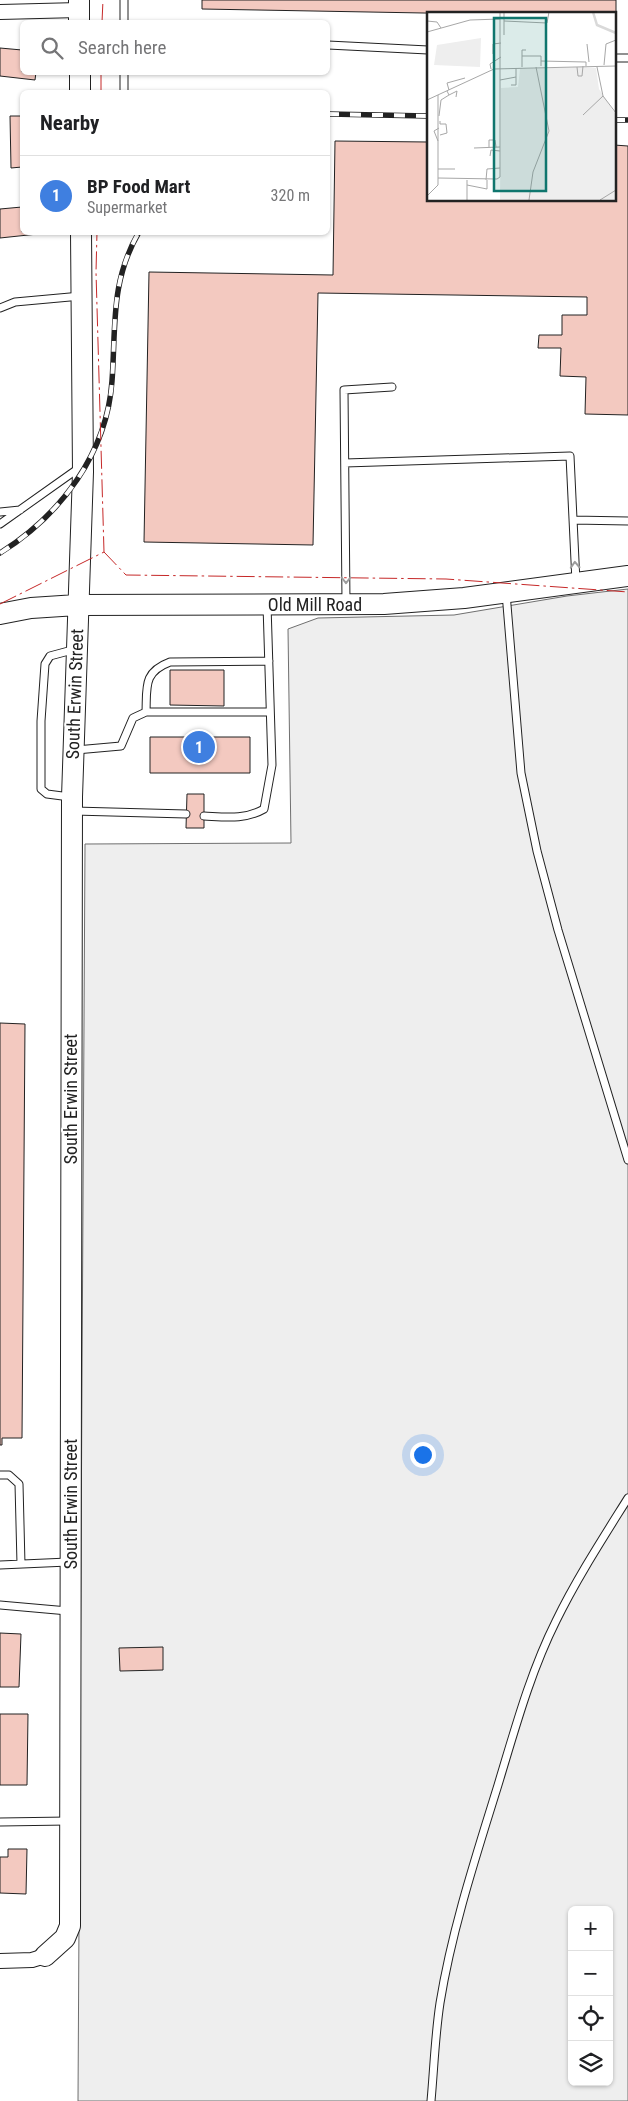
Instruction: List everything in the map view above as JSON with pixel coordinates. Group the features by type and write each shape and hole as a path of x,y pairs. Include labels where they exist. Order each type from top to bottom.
{"street":[{"path":"0,12 79,11"},
{"path":"80,75 80,90"},
{"name":"South Erwin Street","path":"45,1956 65,1938 70,1926 72,804 82,466 81,235"},
{"name":"Old Mill Road","path":"0,614 77,605 346,605 425,602 628,576"},
{"path":"0,1960 32,1960 45,1956"}],"lane":[{"path":"124,0 124,20"},
{"path":"330,45 427,50"},
{"path":"124,75 124,90"},
{"path":"0,308 14,302 81,296"},
{"path":"346,605 344,390 392,387"},
{"path":"345,463 570,456 576,582"},
{"path":"0,524 82,466"},
{"path":"0,512 20,510"},
{"path":"573,520 628,522"},
{"path":"506,592 521,772 536,852 628,1160"},
{"path":"204,816 231,818 253,815 264,809 272,765 267,605"},
{"path":"76,648 50,656 46,664 41,721 41,789 47,794 72,804 186,814"},
{"path":"146,712 147,684 151,673 159,666 170,662 269,662"},
{"path":"73,750 122,746 133,718 146,712 270,712"},
{"path":"0,1475 9,1475 19,1484 21,1564"},
{"path":"431,2101 440,2003 448,1963 470,1873 516,1723 537,1663 555,1622 577,1581 628,1498"},
{"path":"0,1565 71,1562"},
{"path":"0,1605 71,1611"},
{"path":"0,1822 71,1822"}],"shaded area":[{"path":"628,589 628,2101 78,2101 85,844 291,843 288,629 318,618 454,615 567,596"}],"building":[{"path":"202,0 616,0 616,12 427,13 202,9"},
{"path":"0,48 20,50 20,75 36,75 35,80 0,76"},
{"path":"10,116 20,116 20,167 11,168"},
{"path":"335,141 427,142 427,201 616,201 616,145 628,146 628,415 585,414 586,377 560,376 561,348 538,348 539,335 562,335 562,315 587,315 587,297 318,293 313,545 144,542 149,272 333,275"},
{"path":"20,207 20,235 28,235 0,238 0,209"},
{"path":"170,670 224,670 224,706 170,705"},
{"path":"150,737 250,737 250,773 150,773"},
{"path":"187,794 204,794 204,828 186,828"},
{"path":"0,1023 25,1024 22,1438 2,1438 2,1445 0,1445"},
{"path":"0,1633 21,1634 19,1687 0,1687"},
{"path":"163,1647 163,1670 120,1671 119,1648"},
{"path":"0,1714 28,1714 27,1785 0,1785"},
{"path":"8,1849 27,1849 26,1894 0,1893 0,1857 8,1857"}],"railway":[{"path":"330,114 427,116"},
{"path":"616,120 628,120"},
{"path":"0,553 22,538 61,501 77,480 101,433 108,408 112,381 116,305 119,287 123,269 138,235"}],"power":[{"path":"102,20 103,0"},
{"path":"101,75 101,90"},
{"path":"0,604 104,552 96,272 97,235"},
{"path":"104,552 126,575 446,579 628,592"}],"place":[{"name":"BP Food Mart","path":"199,747"}]}
